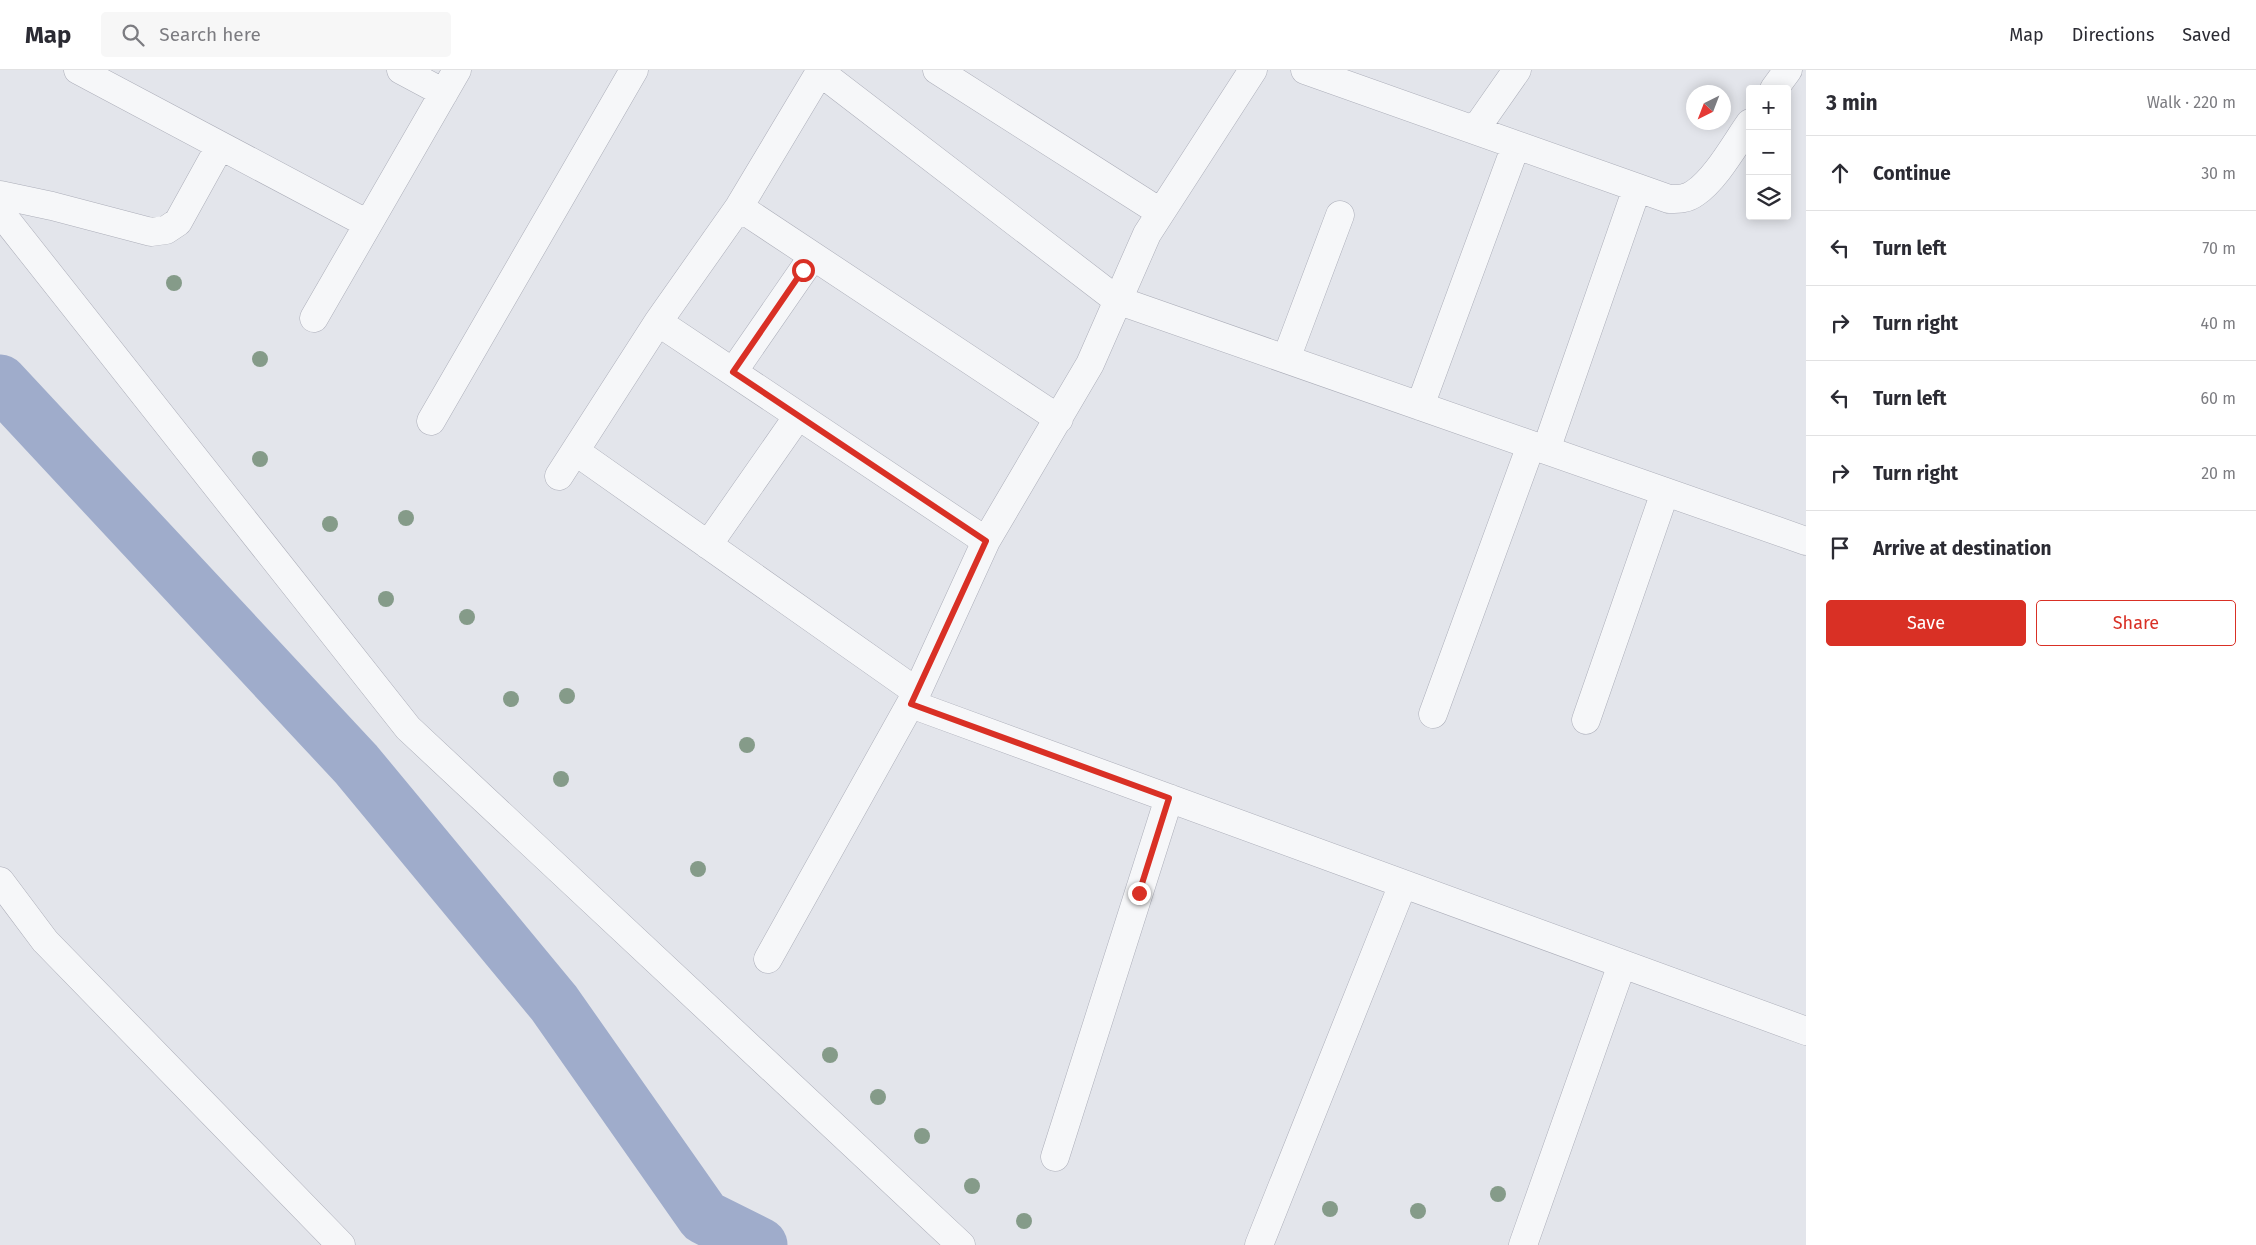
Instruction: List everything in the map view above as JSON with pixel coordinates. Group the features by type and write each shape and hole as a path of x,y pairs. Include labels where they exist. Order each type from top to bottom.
{"street":[{"path":"78,70 368,224"},
{"path":"314,318 450,81 400,70"},
{"path":"431,421 634,70"},
{"path":"937,70 1160,212"},
{"path":"768,959 914,698 986,541 1090,364 1147,234 1253,70"},
{"path":"1306,70 1669,199 1683,199 1695,194 1708,182 1746,129"},
{"path":"1475,130 1517,70"},
{"path":"1777,85 1788,70"},
{"path":"558,476 658,322 739,207 820,71 1117,300 1806,541"},
{"path":"1420,406 1516,144"},
{"path":"0,195 52,206 151,232 166,230 178,222 220,146"},
{"path":"1433,714 1539,448 1637,188"},
{"path":"739,207 1059,419"},
{"path":"0,212 408,728 961,1245"},
{"path":"1286,359 1340,216"},
{"path":"733,372 813,256"},
{"path":"658,322 986,541"},
{"path":"708,545 798,416"},
{"path":"575,451 708,545 914,698 1169,798 1806,1031"},
{"path":"1586,720 1665,492"},
{"path":"1055,1157 1169,798"},
{"path":"0,881 51,948 341,1245"},
{"path":"1259,1245 1402,884"},
{"path":"1522,1245 1622,964"}],"waterway":[{"path":"0,382 356,764 554,1003 704,1217 760,1245"}],"route":[{"path":"803,270 733,372 986,541 911,704 1169,798 1139,893"}]}
